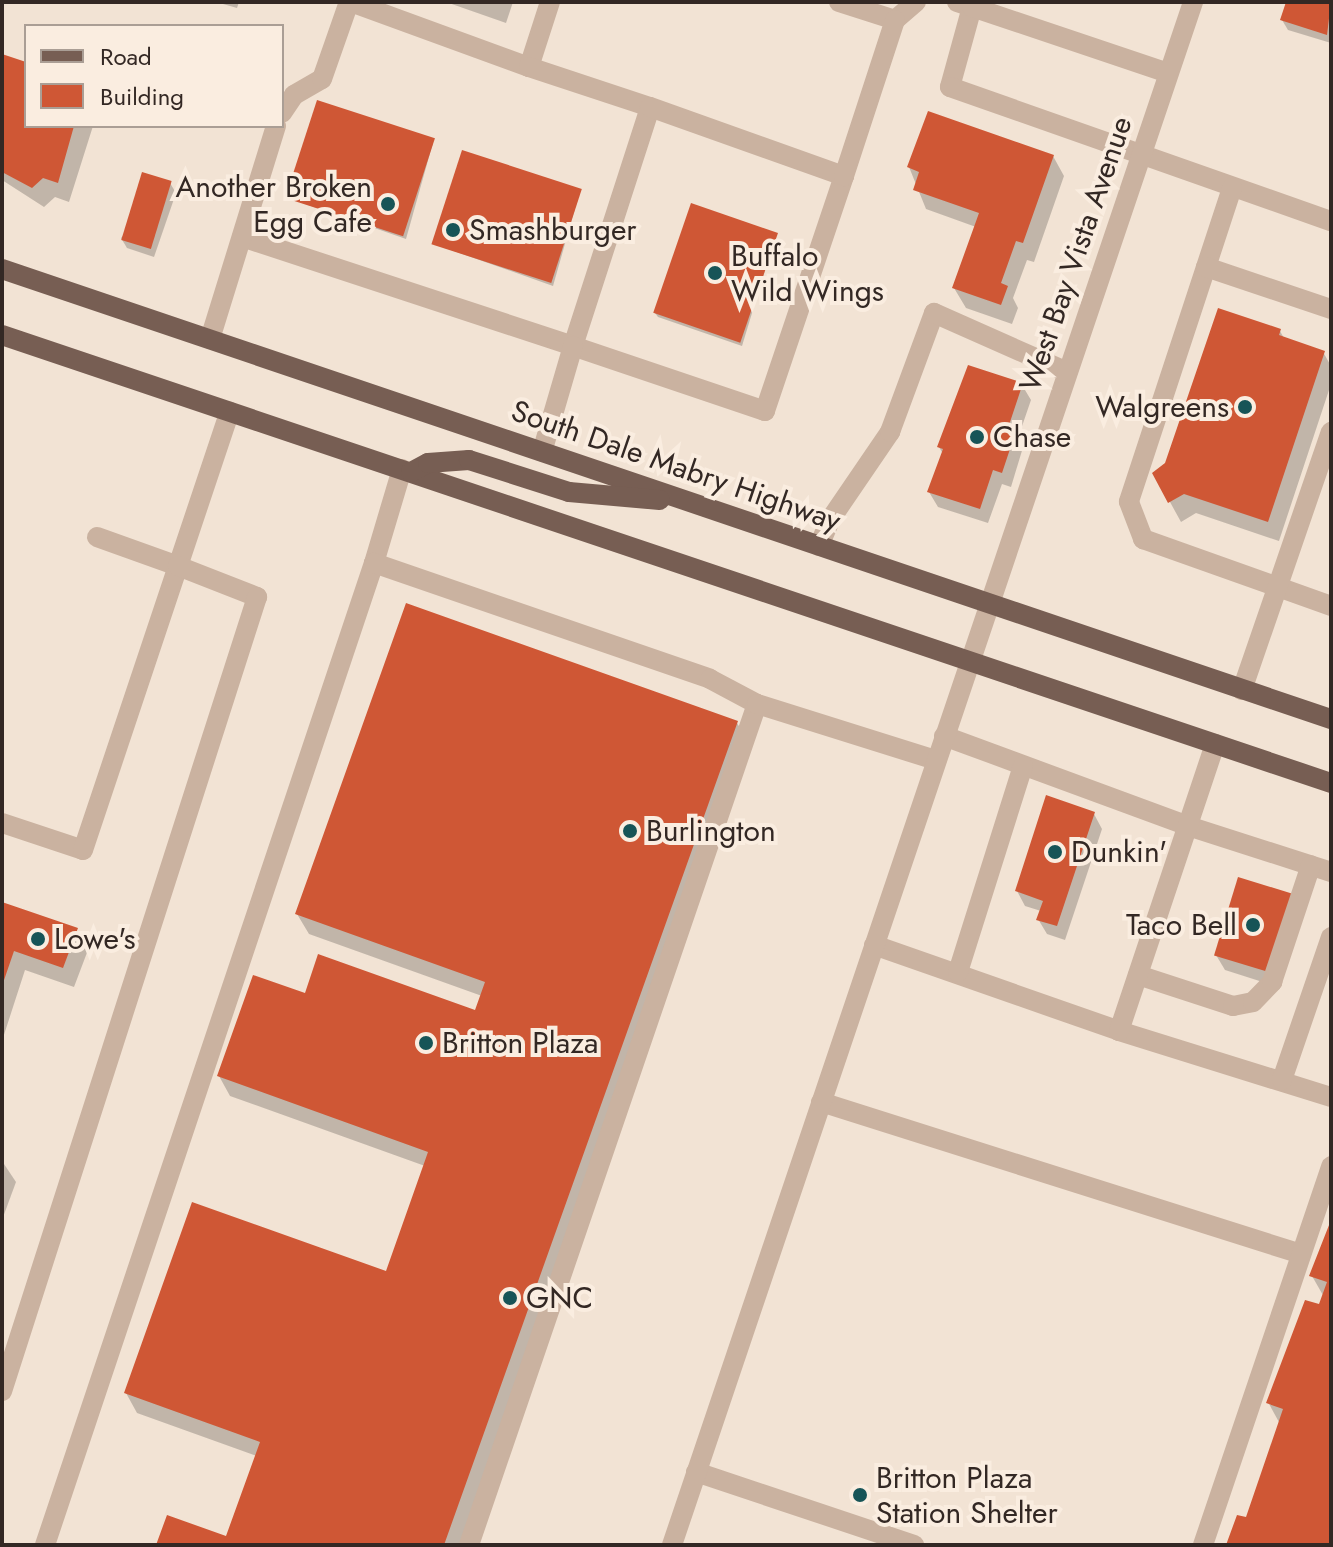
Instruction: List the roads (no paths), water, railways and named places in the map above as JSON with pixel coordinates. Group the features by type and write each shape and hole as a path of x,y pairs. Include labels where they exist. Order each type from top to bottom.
{"main road":[{"name":"South Dale Mabry Highway","path":"2,269 1331,719"},
{"path":"2,335 1331,783"},
{"path":"407,470 428,463 469,460 569,492 692,503"}],"street":[{"path":"284,110 294,95 322,79 350,2 844,176"},
{"path":"529,67 550,2"},
{"path":"839,2 895,20"},
{"path":"242,237 765,411 895,20 916,2"},
{"name":"West Bay Vista Avenue","path":"672,1545 1193,2"},
{"path":"1168,73 964,4 950,87 1140,157 1331,221"},
{"path":"542,452 650,107"},
{"path":"210,339 275,128"},
{"path":"1232,188 1129,502 1143,539 1331,606"},
{"path":"1206,267 1331,309"},
{"path":"819,546 830,520 890,432 934,313 1067,372"},
{"path":"2,823 83,850 230,411"},
{"path":"1242,690 1331,432"},
{"path":"45,1545 407,470"},
{"path":"2,1391 257,597 97,537"},
{"path":"374,563 710,679 757,704 936,760"},
{"path":"469,1545 757,704"},
{"path":"944,736 1188,826 1331,872"},
{"path":"1119,1031 1215,744"},
{"path":"958,972 1023,766"},
{"path":"1138,975 1233,1006 1253,1002 1272,982 1311,865"},
{"path":"1282,1080 1331,937"},
{"path":"874,945 1119,1031 1331,1097"},
{"path":"821,1102 1301,1254"},
{"path":"1203,1545 1331,1166"},
{"path":"696,1472 914,1545"}],"place":[{"name":"Another Broken Egg Cafe","path":"388,204"},
{"name":"Smashburger","path":"453,230"},
{"name":"Buffalo Wild Wings","path":"715,273"},
{"name":"Walgreens","path":"1245,407"},
{"name":"Chase","path":"977,437"},
{"name":"Burlington","path":"630,831"},
{"name":"Dunkin'","path":"1055,852"},
{"name":"Taco Bell","path":"1253,925"},
{"name":"Lowe's","path":"38,939"},
{"name":"Britton Plaza","path":"426,1043"},
{"name":"GNC","path":"510,1298"},
{"name":"Britton Plaza Station Shelter","path":"860,1495"}]}
